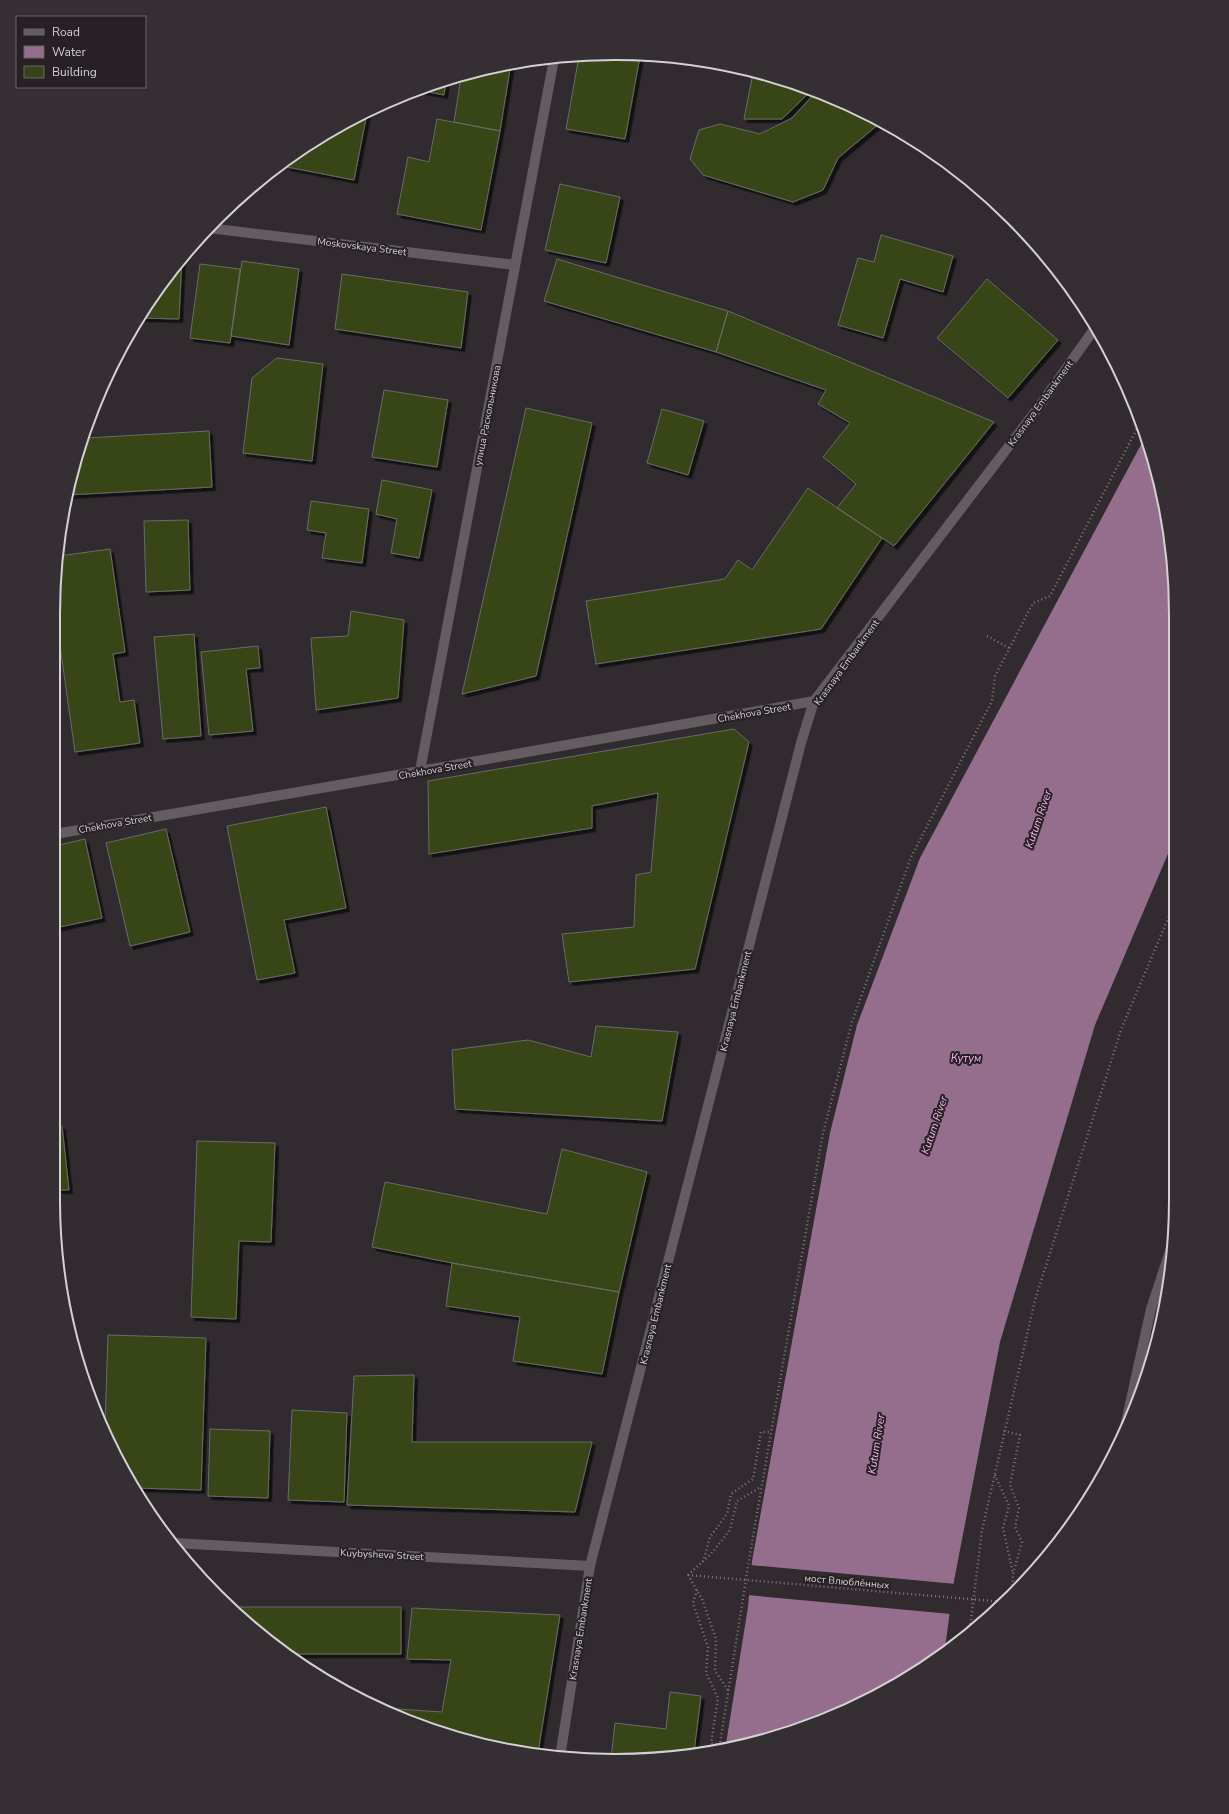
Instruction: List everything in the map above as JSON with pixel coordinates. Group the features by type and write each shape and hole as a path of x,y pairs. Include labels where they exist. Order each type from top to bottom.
{"street":[{"name":"улица Раскольникова","path":"420,771 553,64"},
{"name":"Moskovskaya Street","path":"216,229 515,265"},
{"name":"Krasnaya Embankment","path":"561,1751 590,1566 799,750 814,701 1038,408 1092,332"},
{"name":"Chekhova Street","path":"60,833 814,701"},
{"path":"1129,1406 1150,1309 1165,1266"},
{"name":"Kuybysheva Street","path":"180,1543 590,1566"}],"path":[{"path":"720,1743 761,1487 823,1133 852,1022 911,857 992,702 995,676 1033,603 1050,596 1137,429"},
{"path":"987,636 1009,648"},
{"path":"971,1624 982,1530 1035,1300 1120,1035 1169,917"},
{"path":"1004,1431 1020,1435 1010,1485 1018,1508 1015,1527 1022,1542 1013,1574 1012,1586"},
{"path":"703,1562 710,1538 726,1514 731,1494 753,1479 761,1432 771,1432"},
{"path":"994,1475 1009,1506 1003,1528 1013,1574"},
{"path":"728,1691 715,1671 716,1639 702,1599 688,1575 712,1554 730,1530 737,1501 761,1487"},
{"name":"мост Влюблённых","path":"688,1575 996,1602"},
{"path":"697,1590 693,1603 708,1646 706,1673 718,1698 711,1743 716,1744"}],"water":[{"name":"Кутум","path":"1142,443 1158,506 1168,578 1169,851 1095,1025 1000,1342 954,1581 946,1644 923,1661 892,1680 827,1712 793,1725 726,1742 748,1607 752,1561 830,1133 857,1025 920,858"}],"pier":[{"path":"750,1565 956,1584 951,1614 747,1595"}],"building":[{"path":"578,61 639,61 625,139 566,129"},
{"path":"510,70 500,131 454,122 460,82"},
{"path":"752,78 807,94 782,119 744,119"},
{"path":"445,86 444,95 428,92"},
{"path":"812,96 877,126 838,158 823,190 793,202 703,175 690,159 699,130 720,124 760,134 792,118"},
{"path":"366,119 354,180 287,167 306,153"},
{"path":"437,119 500,131 481,230 397,214 408,157 429,162"},
{"path":"560,184 620,197 606,263 545,250"},
{"path":"881,235 953,256 943,292 900,279 883,338 838,325 858,258 874,262"},
{"path":"557,259 728,311 716,352 544,301"},
{"path":"242,261 299,269 289,345 231,336"},
{"path":"200,264 240,269 230,343 190,338"},
{"path":"181,269 179,319 146,318"},
{"path":"342,274 468,292 461,348 335,329"},
{"path":"987,279 1058,340 1008,398 937,338"},
{"path":"728,311 994,422 894,546 837,508 856,484 823,457 850,423 818,404 826,390 716,352"},
{"path":"277,358 323,364 312,461 243,453 252,378"},
{"path":"384,390 448,400 437,467 372,457"},
{"path":"526,408 592,423 536,676 462,694"},
{"path":"662,409 704,421 688,475 647,463"},
{"path":"209,431 212,487 74,495 88,438"},
{"path":"382,480 432,490 419,558 391,553 397,519 376,514"},
{"path":"808,488 882,538 821,629 596,664 586,601 725,579 738,560 752,570"},
{"path":"311,501 369,509 362,563 322,558 326,533 307,530"},
{"path":"188,520 190,590 146,592 144,521"},
{"path":"110,549 125,652 113,654 120,702 134,700 140,743 75,752 60,646 61,578 64,555"},
{"path":"351,611 404,620 398,698 316,710 311,638 348,636"},
{"path":"194,634 201,736 163,739 154,637"},
{"path":"258,646 260,668 246,669 253,731 209,735 201,652"},
{"path":"734,729 749,742 695,969 569,982 562,934 634,927 636,875 651,872 658,793 592,806 592,828 429,854 428,781"},
{"path":"326,807 346,908 284,920 295,973 257,980 227,826"},
{"path":"166,829 190,932 130,946 106,843"},
{"path":"85,839 102,918 60,927 60,845"},
{"path":"596,1026 678,1032 662,1121 455,1109 452,1050 528,1040 591,1057"},
{"path":"60,1126 62,1126 69,1190 60,1190"},
{"path":"197,1141 275,1143 271,1242 239,1241 236,1319 191,1317"},
{"path":"562,1149 647,1172 619,1292 452,1263 372,1247 385,1182 547,1214"},
{"path":"452,1263 619,1292 602,1374 513,1361 520,1317 446,1306"},
{"path":"108,1335 206,1338 201,1490 141,1488 117,1445 105,1419"},
{"path":"414,1375 412,1442 592,1442 575,1512 347,1505 354,1376"},
{"path":"292,1410 347,1413 344,1502 288,1500"},
{"path":"210,1429 270,1431 268,1498 208,1496"},
{"path":"239,1607 401,1607 401,1654 297,1654"},
{"path":"412,1608 560,1615 539,1748 471,1735 436,1725 397,1710 442,1712 451,1660 407,1659"},
{"path":"670,1692 701,1696 695,1748 651,1753 611,1754 615,1723 666,1729"}],"water label":[{"name":"Kutum River","path":"1038,819"},
{"name":"Kutum River","path":"934,1125"},
{"name":"Kutum River","path":"876,1444"}]}
